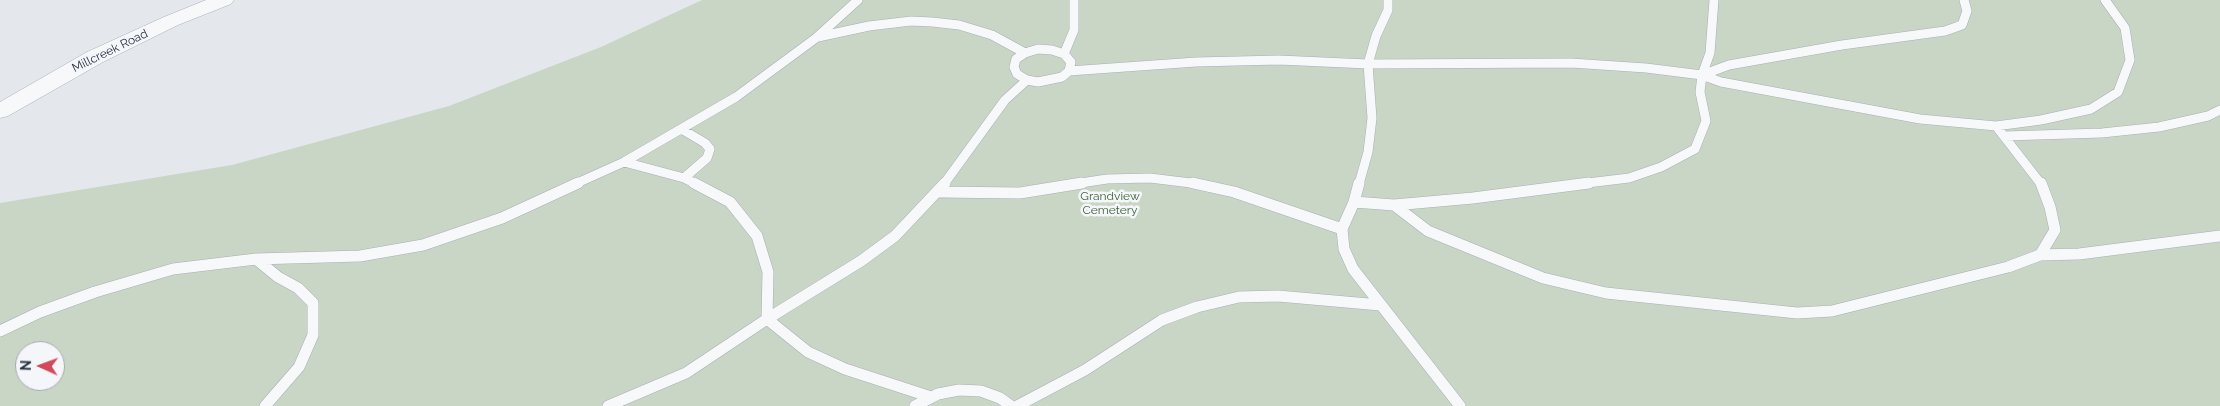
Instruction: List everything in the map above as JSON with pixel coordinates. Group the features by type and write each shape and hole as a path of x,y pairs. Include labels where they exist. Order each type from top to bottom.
{"street":[{"name":"Millcreek Road","path":"0,111 95,57 171,21 224,0"}],"lane":[{"path":"0,331 40,312 95,292 173,270 256,259 360,256 423,245 502,218 624,162 736,97 816,38 858,0"},
{"path":"1064,54 1074,30 1074,0"},
{"path":"1388,0 1388,10 1376,36 1368,64 1372,118 1368,152 1354,202 1342,229 1344,249 1353,269 1460,406"},
{"path":"1354,202 1394,205 1473,198 1629,178 1661,167 1695,149 1706,121 1700,92 1702,75 1710,53 1714,0"},
{"path":"1702,75 1729,65 1842,45 1945,32 1962,25 1967,11 1964,0"},
{"path":"1069,71 1071,62 1064,54 1052,50 1038,49 1025,53 1016,59 1014,67 1017,74 1026,80 1038,82 1051,81 1062,77 1069,71 1196,62 1279,60 1368,64 1570,63 1646,68 1702,75 1721,82 1920,119 1996,126 2041,120 2091,108 2118,92 2130,60 2125,28 2105,0"},
{"path":"816,38 869,26 911,21 932,22 959,25 992,35 1025,53"},
{"path":"608,406 686,373 767,319 862,261 895,236 939,192 1005,100 1026,80"},
{"path":"2005,136 2102,133 2158,127 2208,116 2220,110"},
{"path":"1996,126 2040,181 2050,206 2055,230 2040,256"},
{"path":"682,130 705,143 710,149 707,158 684,178"},
{"path":"624,162 684,178 730,202 757,236 768,272 767,319"},
{"path":"939,192 1020,193 1107,179 1150,178 1188,182 1234,192 1342,229"},
{"path":"1394,205 1428,231 1490,258 1543,278 1606,293 1797,313 1832,311 2008,267 2040,256 2079,254 2220,236"},
{"path":"256,259 278,277 298,288 313,303 313,335 299,368 265,406"},
{"path":"1017,406 1085,370 1162,320 1197,306 1238,297 1278,296 1380,305"},
{"path":"767,319 808,352 845,369 931,397"},
{"path":"915,406 931,397 959,390 980,391 1000,398 1011,406"}],"green space":[{"name":"Grandview Cemetery","path":"702,0 2220,0 2220,406 0,406 0,203 232,165 449,106 601,47"}]}
